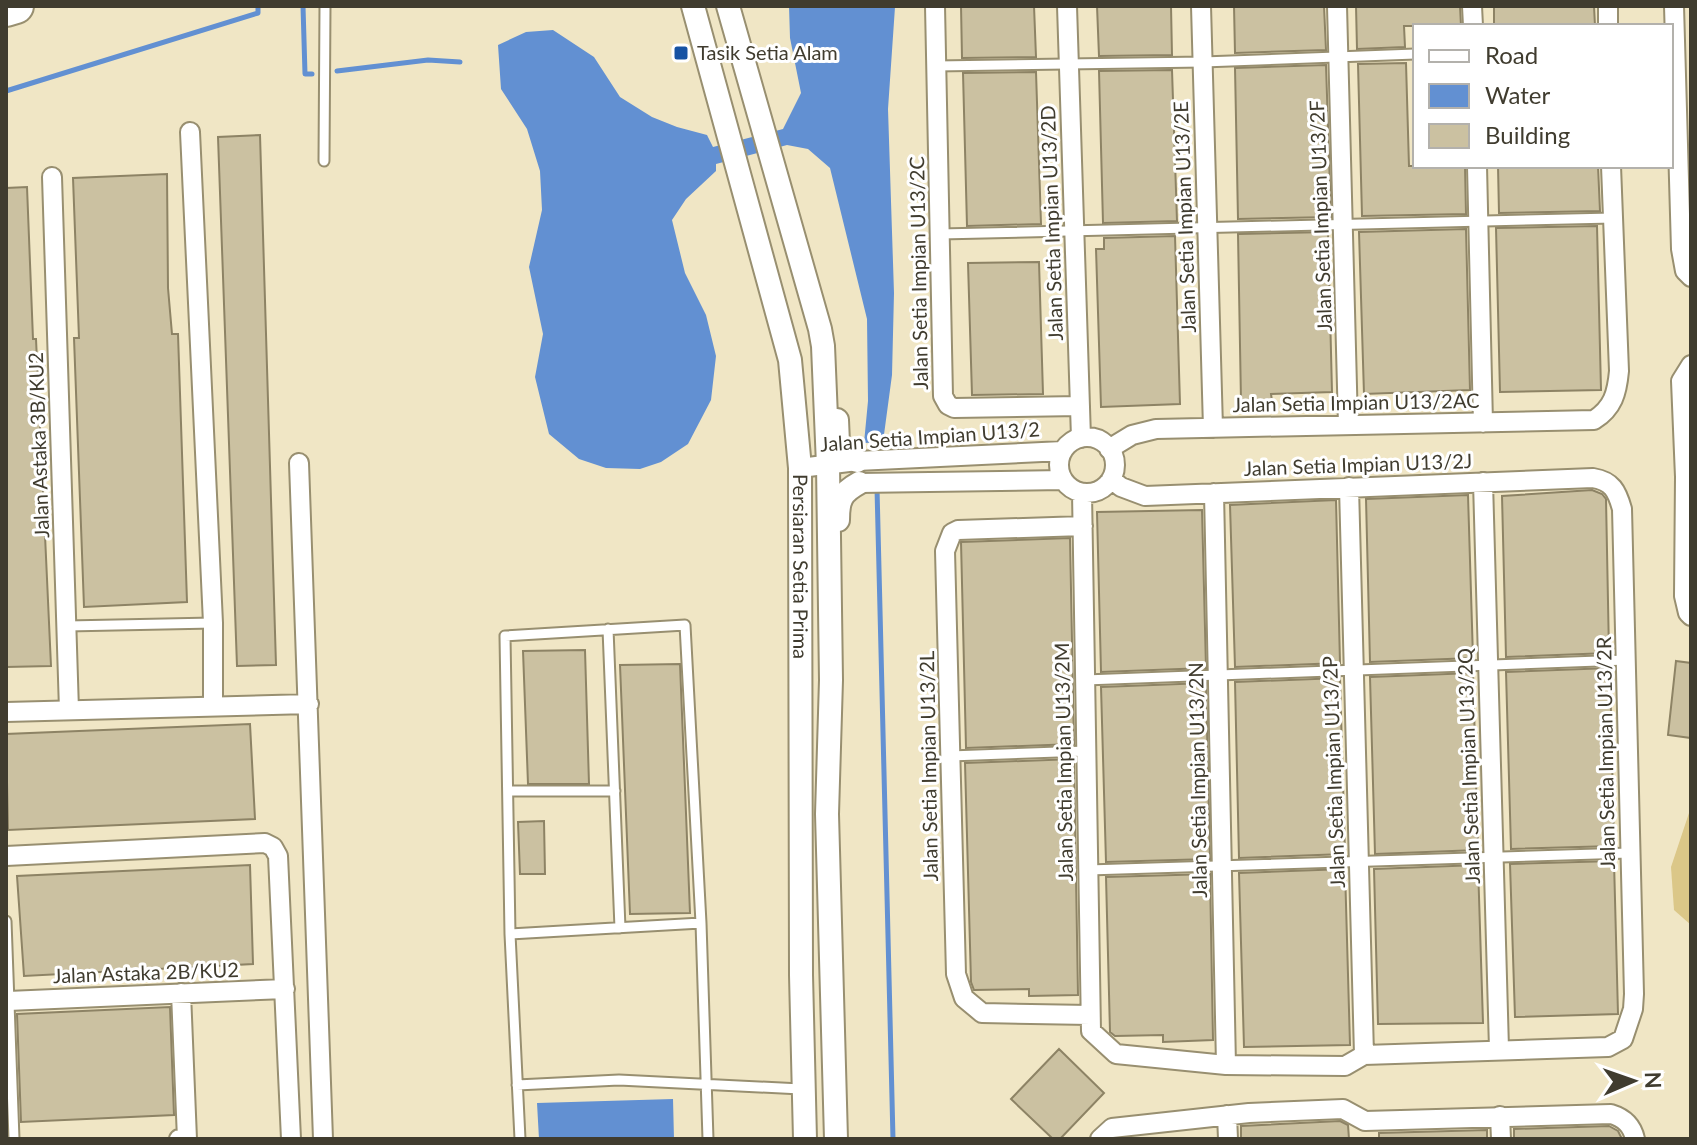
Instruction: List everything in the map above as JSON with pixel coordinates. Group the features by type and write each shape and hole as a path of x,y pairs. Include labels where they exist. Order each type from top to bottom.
{"highway":[{"path":"6,9 16,6"}],"street":[{"name":"Persiaran Setia Prima","path":"693,6 790,360 800,468 801,975 805,1139"},
{"name":"Persiaran Setia Prima","path":"728,6 823,346 831,680 827,814 836,1139"},
{"name":"Jalan Setia Impian U13/2C","path":"935,6 943,396 954,408 1080,406"},
{"name":"Jalan Setia Impian U13/2D","path":"1067,6 1081,438"},
{"name":"Jalan Setia Impian U13/2E","path":"1201,6 1213,428"},
{"name":"Jalan Setia Impian U13/2F","path":"1337,6 1348,425"},
{"path":"1674,6 1684,46 1681,249 1685,271 1691,277"},
{"path":"190,132 213,623 213,705"},
{"path":"1477,168 1483,423"},
{"path":"1611,168 1613,218"},
{"name":"Jalan Astaka 3B/KU2","path":"52,177 69,710"},
{"name":"Jalan Setia Impian U13/2AC","path":"1109,449 1132,435 1156,429 1594,420 1607,413 1615,394 1619,371 1613,218"},
{"path":"823,346 835,370 838,443 858,468 838,504 840,639 831,680"},
{"path":"1690,365 1681,381 1685,477 1684,596 1691,616"},
{"path":"1081,438 1097,439 1109,449 1114,464 1111,479 1098,490 1082,493 1063,480 1059,466 1063,451 1081,438"},
{"name":"Jalan Setia Impian U13/2","path":"858,468 913,459 1063,451"},
{"path":"987,455 987,481"},
{"path":"299,463 323,1139"},
{"name":"Jalan Setia Impian U13/2","path":"800,468 828,465 858,468 913,482 1063,480"},
{"name":"Jalan Setia Impian U13/2J","path":"1111,479 1121,487 1145,496 1593,478 1610,484"},
{"name":"Jalan Setia Impian U13/2Q","path":"1483,482 1499,1049"},
{"name":"Jalan Setia Impian U13/2R","path":"1499,1049 1608,1047 1623,1039 1629,1024 1634,994 1622,509 1617,492 1610,484"},
{"name":"Jalan Setia Impian U13/2P","path":"1349,487 1364,1055"},
{"name":"Jalan Setia Impian U13/2M","path":"1082,493 1090,1023"},
{"name":"Jalan Setia Impian U13/2N","path":"1214,493 1226,1065"},
{"name":"Jalan Setia Impian U13/2L","path":"1083,526 958,530 949,538 945,551 956,974 964,998 982,1013 1090,1023"},
{"path":"6,712 309,704"},
{"path":"801,975 810,976 816,967 815,872 827,814"},
{"path":"6,856 269,845 278,856 291,1139"},
{"name":"Jalan Astaka 2B/KU2","path":"8,1001 285,989"},
{"path":"179,1139 187,1139 181,993"},
{"path":"1090,1023 1116,1054 1226,1065 1345,1066 1364,1055 1499,1049"},
{"path":"1100,1139 1112,1128 1227,1115 1343,1109 1365,1130 1500,1116 1611,1114 1621,1117 1632,1131"},
{"path":"1227,1115 1228,1139"},
{"path":"1500,1116 1501,1139"}],"lane":[{"path":"324,161 325,6"},
{"path":"936,66 1203,62 1413,54"},
{"path":"940,234 1613,218"},
{"path":"67,626 213,623"},
{"path":"520,1139 510,934 505,636 685,625 701,923 708,1139"},
{"path":"608,629 620,928"},
{"path":"1085,680 1626,660"},
{"path":"950,756 1086,751"},
{"path":"508,791 615,791"},
{"path":"1088,870 1629,853"},
{"path":"6,921 14,1139"},
{"path":"510,934 701,923"},
{"path":"517,1085 619,1080 804,1089"}],"shaded area":[{"path":"1691,807 1691,925 1674,910 1671,867"}],"water":[{"path":"789,6 895,7 888,109 894,293 892,375 883,442 864,443 868,401 867,319 830,168 808,149 787,145 716,164 716,171 686,199 672,220 685,273 706,315 716,356 711,400 688,444 661,462 640,469 606,468 579,459 549,434 535,377 543,334 529,267 542,210 540,171 527,129 501,89 498,45 526,32 553,30 594,57 620,97 652,117 707,135 713,147 783,129 801,93 790,38"},
{"path":"673,1099 674,1139 539,1139 537,1103"}],"building":[{"path":"961,6 1034,6 1036,57 962,58"},
{"path":"1097,6 1171,6 1172,55 1099,56"},
{"path":"1234,6 1324,6 1326,50 1235,53"},
{"path":"1356,6 1460,6 1461,24 1404,26 1405,47 1357,49"},
{"path":"1494,6 1594,6 1595,24 1494,24"},
{"path":"1406,63 1409,166 1465,168 1466,214 1362,216 1358,64"},
{"path":"1326,65 1331,217 1238,219 1235,68"},
{"path":"1172,70 1177,221 1103,223 1099,71"},
{"path":"1036,72 1041,224 967,226 963,73"},
{"path":"260,135 276,665 237,666 218,137"},
{"path":"1498,168 1598,168 1600,211 1499,213"},
{"path":"167,174 168,288 172,334 178,334 187,602 84,607 74,338 79,338 73,178"},
{"path":"27,187 51,666 6,667 6,188"},
{"path":"1597,226 1601,390 1500,392 1496,228"},
{"path":"1466,229 1470,390 1364,394 1359,232"},
{"path":"1328,232 1332,392 1271,394 1272,401 1241,401 1238,234"},
{"path":"1175,236 1180,404 1101,407 1096,249 1104,249 1104,238"},
{"path":"1039,262 1043,394 972,395 968,263"},
{"path":"1592,490 1606,499 1609,653 1506,657 1502,496"},
{"path":"1468,495 1473,658 1370,662 1366,499"},
{"path":"1336,500 1340,663 1235,667 1230,505"},
{"path":"1202,510 1206,668 1101,672 1097,512"},
{"path":"1070,538 1074,744 966,748 961,542"},
{"path":"585,650 589,784 528,784 523,651"},
{"path":"1676,661 1691,663 1691,738 1668,735"},
{"path":"680,664 690,913 630,914 620,665"},
{"path":"1610,668 1614,846 1511,849 1506,672"},
{"path":"1473,673 1478,850 1375,854 1370,677"},
{"path":"1340,678 1345,854 1239,858 1235,682"},
{"path":"1206,683 1210,859 1106,862 1101,687"},
{"path":"250,724 255,819 8,830 6,734"},
{"path":"1074,759 1078,995 1029,996 1029,989 974,990 971,982 965,763"},
{"path":"544,821 545,874 520,874 518,822"},
{"path":"1614,861 1618,1014 1515,1017 1510,864"},
{"path":"250,865 253,964 24,976 17,876"},
{"path":"1478,865 1483,1023 1378,1024 1374,869"},
{"path":"1345,869 1350,1045 1244,1047 1239,873"},
{"path":"1210,874 1213,1040 1163,1042 1163,1035 1115,1036 1110,1032 1106,877"},
{"path":"170,1007 174,1115 21,1122 17,1014"},
{"path":"1059,1049 1104,1093 1060,1139 1053,1139 1011,1099"},
{"path":"1340,1121 1348,1125 1349,1139 1241,1139 1241,1126"},
{"path":"1609,1126 1618,1131 1622,1139 1514,1139 1514,1129"},
{"path":"1487,1130 1487,1139 1379,1139 1379,1133"}],"waterway":[{"path":"6,91 258,13 258,6"},
{"path":"303,6 305,74 312,74"},
{"path":"337,71 428,60 460,62"},
{"path":"876,443 877,454"},
{"path":"877,488 893,1139"}],"place":[{"name":"Tasik Setia Alam","path":"681,53"}]}
